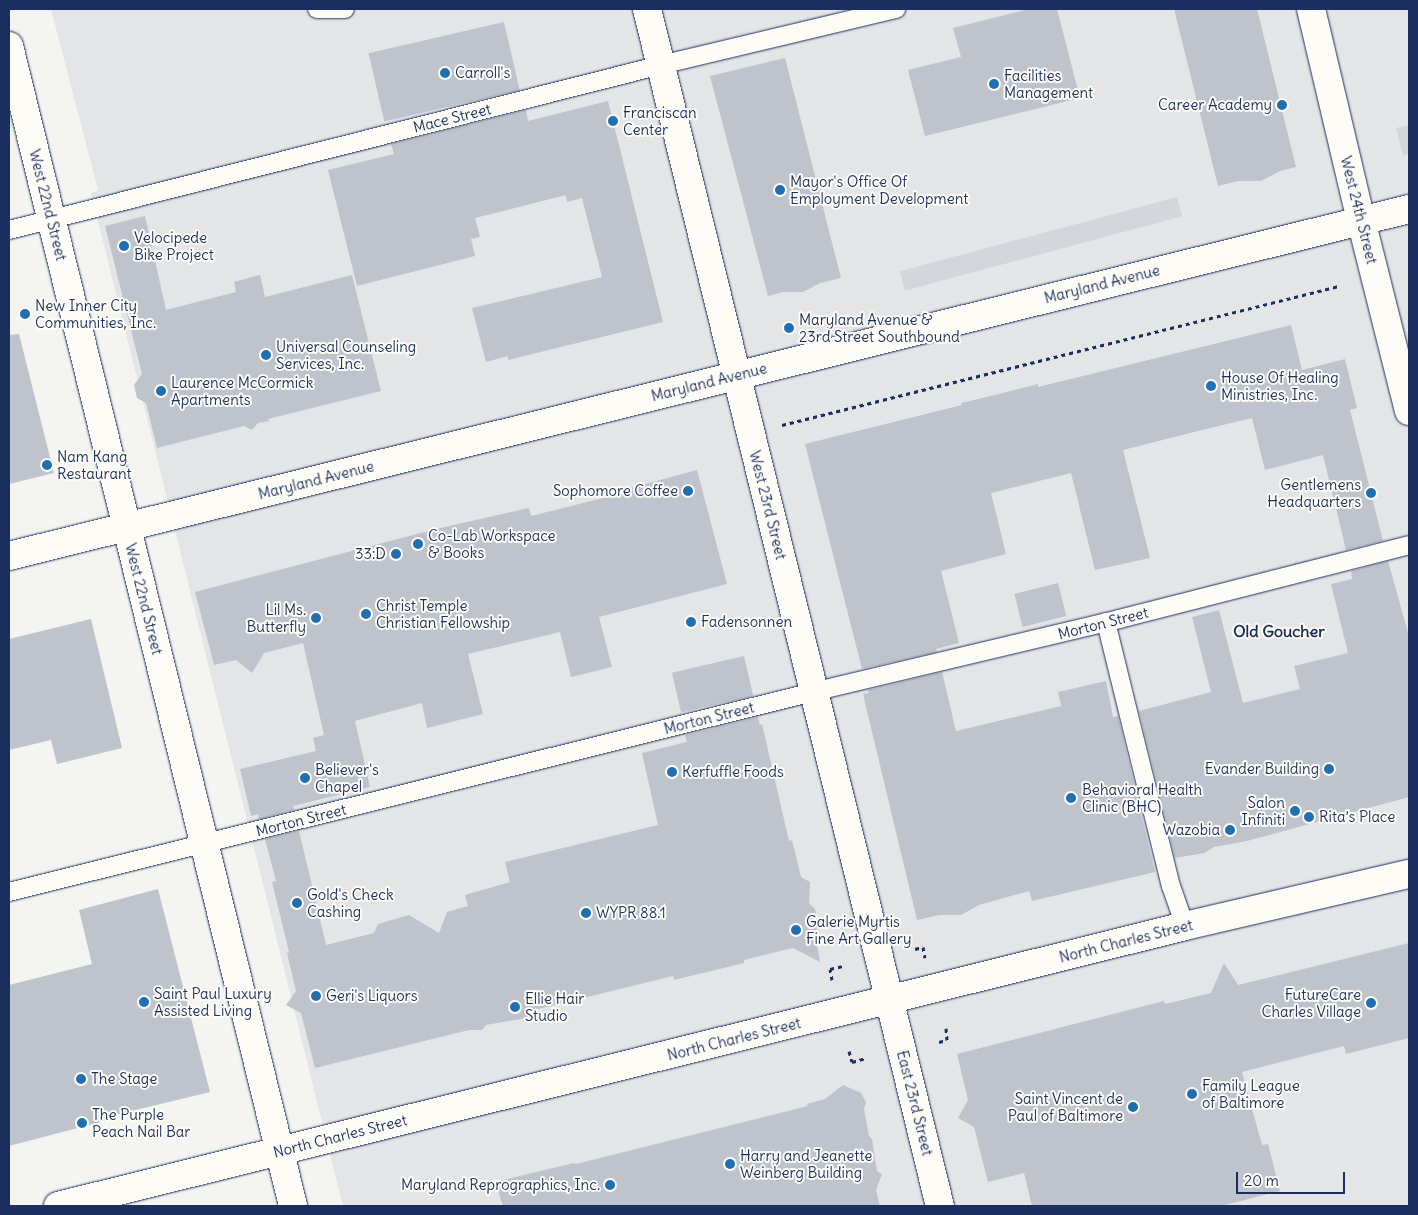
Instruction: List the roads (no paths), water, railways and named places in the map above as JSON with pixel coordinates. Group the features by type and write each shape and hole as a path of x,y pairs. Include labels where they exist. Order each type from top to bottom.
{"street":[{"name":"West 23rd Street","path":"647,9 889,1000"},
{"name":"West 24th Street","path":"1311,9 1361,220 1409,410"},
{"name":"West 22nd Street","path":"9,46 293,1206"},
{"name":"Maryland Avenue","path":"9,556 1409,209"},
{"name":"North Charles Street","path":"58,1206 1185,926 1409,874"},
{"name":"East 23rd Street","path":"889,1000 940,1206"}],"lane":[{"path":"317,9 345,9"},
{"name":"Mace Street","path":"9,230 661,65 896,9"},
{"name":"Morton Street","path":"9,892 814,692 1106,622 1409,545"},
{"path":"1106,622 1171,886 1185,926"}],"place":[{"name":"Carroll's","path":"445,73"},
{"name":"Facilities Management","path":"994,84"},
{"name":"Career Academy","path":"1282,105"},
{"name":"Franciscan Center","path":"613,121"},
{"name":"Mayor's Office Of Employment Development","path":"780,190"},
{"name":"Velocipede Bike Project","path":"124,246"},
{"name":"New Inner City Communities, Inc.","path":"25,314"},
{"name":"Maryland Avenue & 23rd Street Southbound","path":"789,328"},
{"name":"Universal Counseling Services, Inc.","path":"266,355"},
{"name":"House Of Healing Ministries, Inc.","path":"1211,386"},
{"name":"Laurence McCormick Apartments","path":"161,391"},
{"name":"Nam Kang Restaurant","path":"47,465"},
{"name":"Sophomore Coffee","path":"688,491"},
{"name":"Gentlemens Headquarters","path":"1371,493"},
{"name":"Co-Lab Workspace & Books","path":"418,544"},
{"name":"33:D","path":"396,554"},
{"name":"Christ Temple Christian Fellowship","path":"366,614"},
{"name":"Lil Ms. Butterfly","path":"316,618"},
{"name":"Fadensonnen","path":"691,622"},
{"name":"Evander Building","path":"1329,769"},
{"name":"Kerfuffle Foods","path":"672,772"},
{"name":"Believer's Chapel","path":"305,778"},
{"name":"Behavioral Health Clinic (BHC)","path":"1071,798"},
{"name":"Salon Infiniti","path":"1295,811"},
{"name":"Rita’s Place","path":"1309,817"},
{"name":"Wazobia","path":"1230,830"},
{"name":"Gold's Check Cashing","path":"297,903"},
{"name":"WYPR 88.1","path":"586,913"},
{"name":"Galerie Myrtis Fine Art Gallery","path":"796,930"},
{"name":"Geri's Liquors","path":"316,996"},
{"name":"Saint Paul Luxury Assisted Living","path":"144,1002"},
{"name":"FutureCare Charles Village","path":"1371,1003"},
{"name":"Ellie Hair Studio","path":"515,1007"},
{"name":"The Stage","path":"81,1079"},
{"name":"Family League of Baltimore","path":"1192,1094"},
{"name":"Saint Vincent de Paul of Baltimore","path":"1133,1107"},
{"name":"The Purple Peach Nail Bar","path":"82,1123"},
{"name":"Harry and Jeanette Weinberg Building","path":"730,1164"},
{"name":"Maryland Reprographics, Inc.","path":"610,1185"}],"district":[{"name":"Old Goucher","path":"1279,631"}]}
